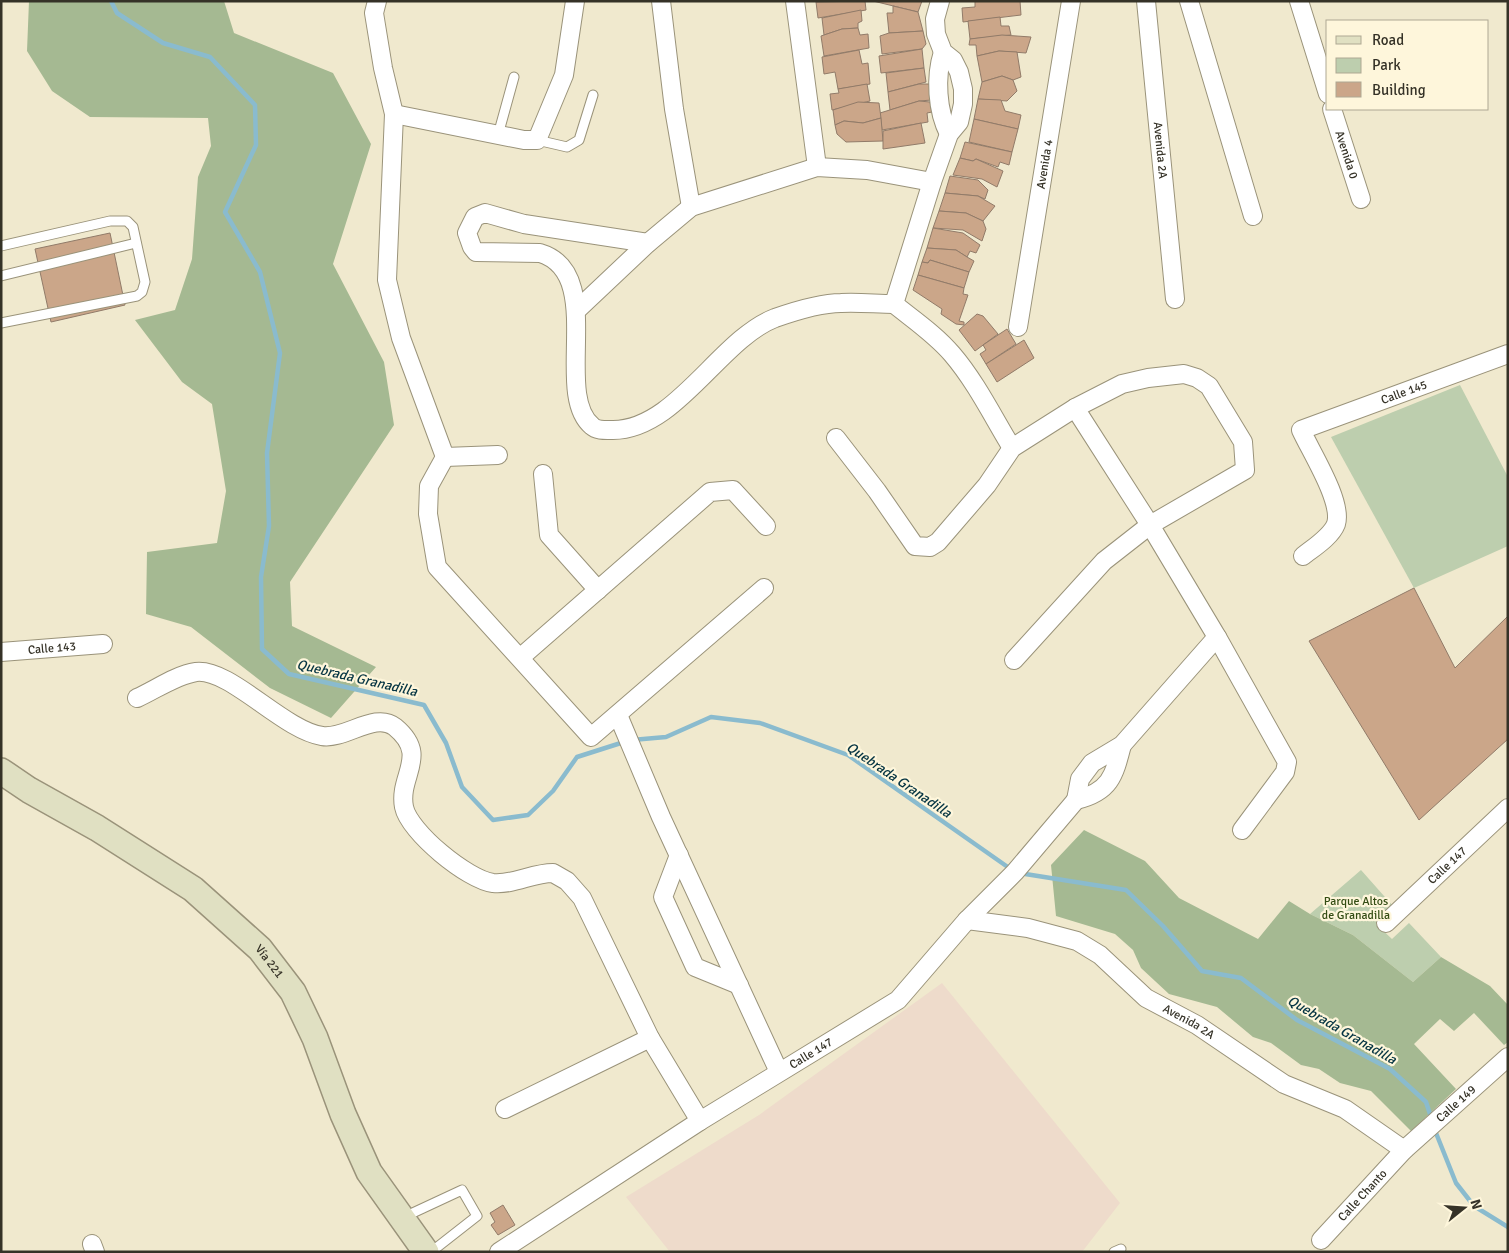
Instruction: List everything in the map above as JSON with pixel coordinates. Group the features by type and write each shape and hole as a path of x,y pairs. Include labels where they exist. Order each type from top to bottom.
{"main road":[{"name":"Vía 221","path":"1,771 29,790 97,828 193,889 260,949 293,992 316,1038 343,1114 369,1172 426,1252"}],"street":[{"path":"377,1 374,13 383,68 394,114 387,280 401,338 445,457 429,486 428,514 437,567 591,736 618,715 764,588"},
{"path":"394,114 524,140 537,140 564,75 575,1"},
{"path":"661,1 674,109 691,207"},
{"path":"795,1 817,166"},
{"path":"894,304 949,134 959,122 963,89 953,60 943,52 936,34 935,19 940,1"},
{"name":"Avenida 4","path":"1018,327 1072,1"},
{"name":"Avenida 2A","path":"1146,1 1175,299"},
{"path":"1189,1 1252,216"},
{"path":"1298,1 1326,88"},
{"path":"943,52 939,64 939,93 941,116 949,134"},
{"name":"Avenida 0","path":"1332,110 1361,200"},
{"path":"577,310 648,243 691,207 817,166 867,170 932,182"},
{"path":"648,243 524,224 485,212 475,217 467,233 473,250 488,253 540,253 550,256 563,266 577,310 578,394 586,421 595,428 622,430 660,414 739,341 774,319 840,302 894,304 931,333 952,354 1012,448"},
{"name":"Calle 145","path":"1302,556 1320,543 1335,526 1337,514 1334,500 1301,430 1508,354"},
{"path":"836,438 878,491 915,546 922,548 930,547 945,535 1012,448 1075,408 1122,384 1148,378 1184,374 1197,378 1208,386 1243,442 1246,470 1150,525 1104,560 1014,660"},
{"path":"1075,408 1150,525 1217,637 1287,762 1285,772 1242,830"},
{"path":"445,457 498,455"},
{"path":"543,474 549,535 598,590"},
{"path":"521,657 710,492 734,490 766,526"},
{"path":"1122,744 1115,774 1102,791 1091,797 1076,800 1080,779 1092,763 1122,744 1217,637"},
{"name":"Calle 143","path":"1,652 102,644"},
{"path":"137,698 186,675 197,672 212,674 280,717 323,736 339,735 384,722 393,726 404,736 413,758 406,783 404,806 416,829 460,868 477,879 492,883 508,883 547,873 567,881 582,898 650,1038 700,1120"},
{"path":"618,715 679,855 779,1072"},
{"name":"Calle 147","path":"498,1252 700,1120 898,1000 967,920 1015,872 1076,800"},
{"name":"Calle 147","path":"1386,923 1508,808"},
{"path":"679,855 663,897 695,966 739,985"},
{"name":"Avenida 2A","path":"967,920 1028,928 1077,941 1100,954 1146,998 1196,1025 1284,1084 1345,1109 1404,1150"},
{"path":"505,1109 650,1038"},
{"name":"Calle 149","path":"1404,1150 1508,1058"},
{"name":"Calle Chanto","path":"1321,1240 1404,1150"}],"lane":[{"path":"498,135 514,77"},
{"path":"537,140 567,147 579,140 593,95"},
{"path":"1,246 110,221 123,220 132,226 145,282 142,292 136,296 1,323"},
{"path":"1,276 136,243"},
{"path":"401,1218 462,1190 477,1216 431,1252"}],"shaded area":[{"path":"942,983 1120,1203 1082,1252 670,1252 626,1197 759,1115"}],"green space":[{"path":"29,1 224,1 234,33 333,73 371,144 333,264 384,362 394,425 290,582 292,626 376,667 331,718 270,688 191,627 146,614 147,552 217,543 226,491 212,404 182,382 135,320 175,310 192,259 198,177 211,146 208,118 90,117 52,91 27,51"},
{"path":"1460,385 1508,477 1508,546 1414,588 1331,437"},
{"path":"1084,830 1145,861 1179,898 1258,939 1289,901 1310,914 1353,935 1413,982 1441,957 1490,986 1508,1005 1508,1042 1504,1045 1474,1013 1454,1031 1440,1019 1414,1044 1456,1089 1411,1131 1371,1091 1340,1083 1319,1069 1301,1065 1271,1043 1253,1037 1217,1007 1169,994 1141,968 1133,950 1115,934 1056,916 1051,865"},
{"name":"Parque Altos de Granadilla","path":"1361,870 1392,905 1376,924 1392,939 1409,923 1441,957 1413,982 1353,935 1310,914"}],"building":[{"path":"865,1 866,10 818,18 816,2"},
{"path":"873,1 922,1 918,12"},
{"path":"975,1 1020,1 1021,15 963,22 962,8 975,7"},
{"path":"893,6 918,12 923,31 889,33 887,13 893,13"},
{"path":"861,10 862,21 858,23 858,28 842,29 824,35 822,18"},
{"path":"1000,17 1001,26 1009,26 1011,35 970,39 968,21"},
{"path":"858,28 860,35 868,34 869,48 824,56 821,36 842,29"},
{"path":"923,31 926,44 922,49 882,54 880,36 889,33"},
{"path":"1002,35 1031,37 1026,53 999,51 977,56 976,45 969,45 970,39"},
{"path":"922,49 924,68 881,73 879,56"},
{"path":"859,50 862,64 868,63 870,84 838,89 835,72 824,74 822,57"},
{"path":"999,51 1017,52 1021,77 1013,80 1002,76 982,82 977,56"},
{"path":"924,68 926,82 888,92 886,73"},
{"path":"1002,76 1013,80 1017,91 1007,101 978,99 982,82"},
{"path":"867,84 870,101 832,110 830,94 839,93 838,89"},
{"path":"919,84 930,84 932,100 919,101 890,110 888,92"},
{"path":"978,99 1001,100 1005,111 1021,115 1018,129 974,119"},
{"path":"919,101 930,102 932,112 927,113 928,122 882,130 880,113"},
{"path":"858,102 879,103 881,118 863,123 844,121 835,125 833,110"},
{"path":"881,118 883,141 846,142 837,134 835,125 844,121 863,123"},
{"path":"974,119 1018,129 1012,152 969,142"},
{"path":"921,123 925,143 883,149 883,131"},
{"path":"965,142 1012,152 1009,165 1000,162 998,167 976,159 973,161 960,158"},
{"path":"960,158 973,161 976,159 1003,171 997,187 982,179 953,175"},
{"path":"950,176 978,180 988,190 985,199 978,196 945,193"},
{"path":"945,193 978,196 995,206 983,221 966,213 939,211"},
{"path":"939,211 966,213 983,221 986,229 982,241 963,230 933,228"},
{"path":"933,228 963,233 980,245 976,253 970,251 967,257 956,250 927,248"},
{"path":"110,233 125,305 51,322 35,249"},
{"path":"927,248 956,250 974,261 969,272 930,260 928,263 922,262"},
{"path":"930,260 969,272 964,288 918,275 922,262 928,263"},
{"path":"918,275 964,288 963,294 968,295 959,321 964,322 964,325 956,324 941,314 942,309 913,290"},
{"path":"977,314 983,316 998,334 975,351 959,330"},
{"path":"1007,329 1016,344 986,364 980,354 986,350 983,345"},
{"path":"1024,340 1034,358 997,382 986,364"},
{"path":"1414,588 1455,668 1508,616 1508,739 1419,820 1309,641"},
{"path":"503,1205 515,1225 498,1235 491,1225 495,1222 490,1213"}],"waterway":[{"name":"Quebrada Granadilla","path":"111,1 117,13 163,43 210,57 255,105 256,145 225,212 260,272 280,353 267,453 269,526 261,577 262,649 289,674 424,705 446,743 462,787 493,820 528,815 553,791 577,757 624,742"},
{"name":"Quebrada Granadilla","path":"632,740 666,737 711,717 760,723 848,755 1012,870"},
{"name":"Quebrada Granadilla","path":"1019,873 1126,890 1163,926 1202,971 1241,978 1297,1020 1390,1069 1426,1102 1432,1120"},
{"name":"Quebrada Granadilla","path":"1434,1128 1456,1183 1474,1206 1508,1227"}]}
